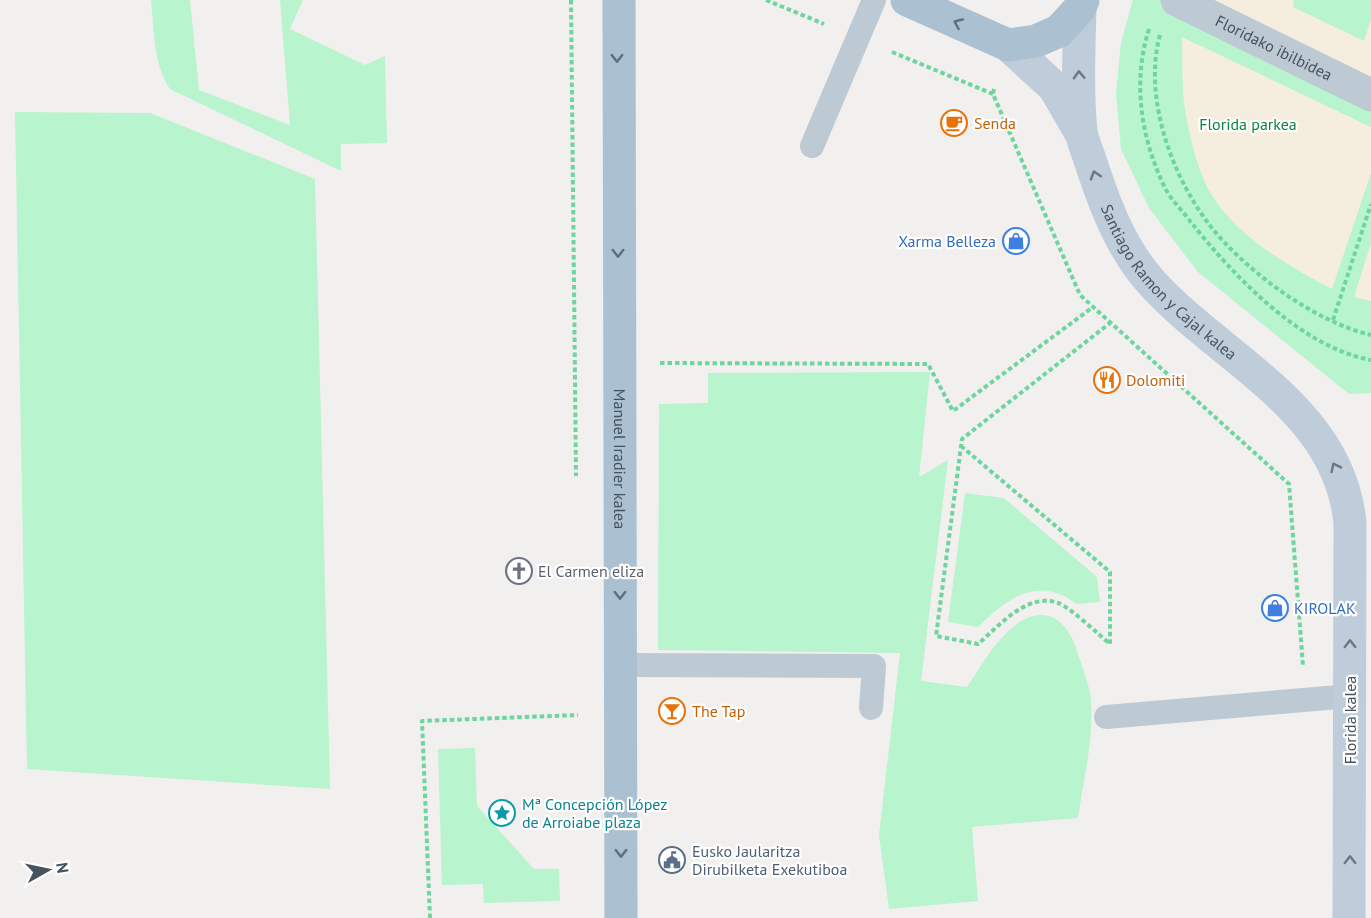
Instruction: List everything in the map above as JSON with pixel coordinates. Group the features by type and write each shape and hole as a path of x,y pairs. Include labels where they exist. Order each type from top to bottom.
{"main road":[{"name":"Manuel Iradier kalea","path":"619,0 621,918"},
{"path":"908,0 1008,45 1054,87 1082,134"},
{"path":"1008,45 1036,41 1059,31 1082,4"},
{"name":"Santiago Ramon y Cajal kalea","path":"1082,4 1078,68 1082,134 1115,229 1152,282 1304,420 1337,467 1347,497 1350,523"},
{"name":"Florida kalea","path":"1350,523 1350,918"}],"street":[{"name":"Floridako ibilbidea","path":"1164,14 1371,94"}],"lane":[{"path":"812,146 874,0"},
{"path":"620,665 874,666 871,708"},
{"path":"1106,717 1350,696"}],"path":[{"path":"571,0 576,477"},
{"path":"1164,14 1153,58 1156,109 1173,161 1196,203 1225,244 1283,295 1332,320 1371,335"},
{"path":"1164,14 1140,55 1138,91 1145,135 1166,190 1233,272 1277,311 1324,342 1371,360"},
{"path":"1008,45 993,94 1080,296 1289,484 1306,700"},
{"path":"1332,320 1371,204"},
{"path":"653,363 928,364 953,411 1093,307"},
{"path":"962,446 1110,572 1110,644 1059,603 1040,601 1014,612 978,644 936,636 962,439 1110,323"},
{"path":"578,703 578,727"},
{"path":"430,918 422,721 578,715"}],"green space":[{"path":"151,0 190,0 199,90 290,125 280,0 303,0 290,29 365,65 385,56 387,143 341,144 341,171 170,89 157,58"},
{"name":"Florida parkea","path":"1133,0 1371,0 1371,393 1349,394 1198,272 1149,208 1121,149 1116,94 1121,42"},
{"path":"15,112 150,113 315,179 330,789 27,769"},
{"path":"930,372 919,477 948,460 921,681 967,687 994,647 1010,629 1023,620 1046,615 1056,619 1073,640 1089,690 1091,730 1078,818 972,827 978,901 889,909 879,835 900,653 658,650 659,404 708,403 708,373"},
{"path":"965,493 1004,498 1097,577 1100,602 1077,604 1063,595 1049,591 1037,591 1024,593 1013,599 978,627 948,622"},
{"path":"475,748 477,806 534,869 559,869 560,901 484,903 483,884 442,885 438,749"}],"sand":[{"path":"1205,0 1294,0 1293,7 1364,41 1371,19 1371,81"},
{"path":"1182,37 1371,127 1371,173 1332,289 1283,261 1252,239 1224,212 1213,197 1199,168 1184,105"},
{"path":"1371,243 1371,301 1354,297"}],"place":[{"name":"Senda","path":"954,123"},
{"name":"Xarma Belleza","path":"1016,241"},
{"name":"Dolomiti","path":"1107,380"},
{"name":"El Carmen eliza","path":"519,571"},
{"name":"KIROLAK","path":"1275,608"},
{"name":"The Tap","path":"672,711"},
{"name":"Mª Concepción López de Arroiabe plaza","path":"502,813"},
{"name":"Eusko Jaularitza Dirubilketa Exekutiboa","path":"672,860"}]}
